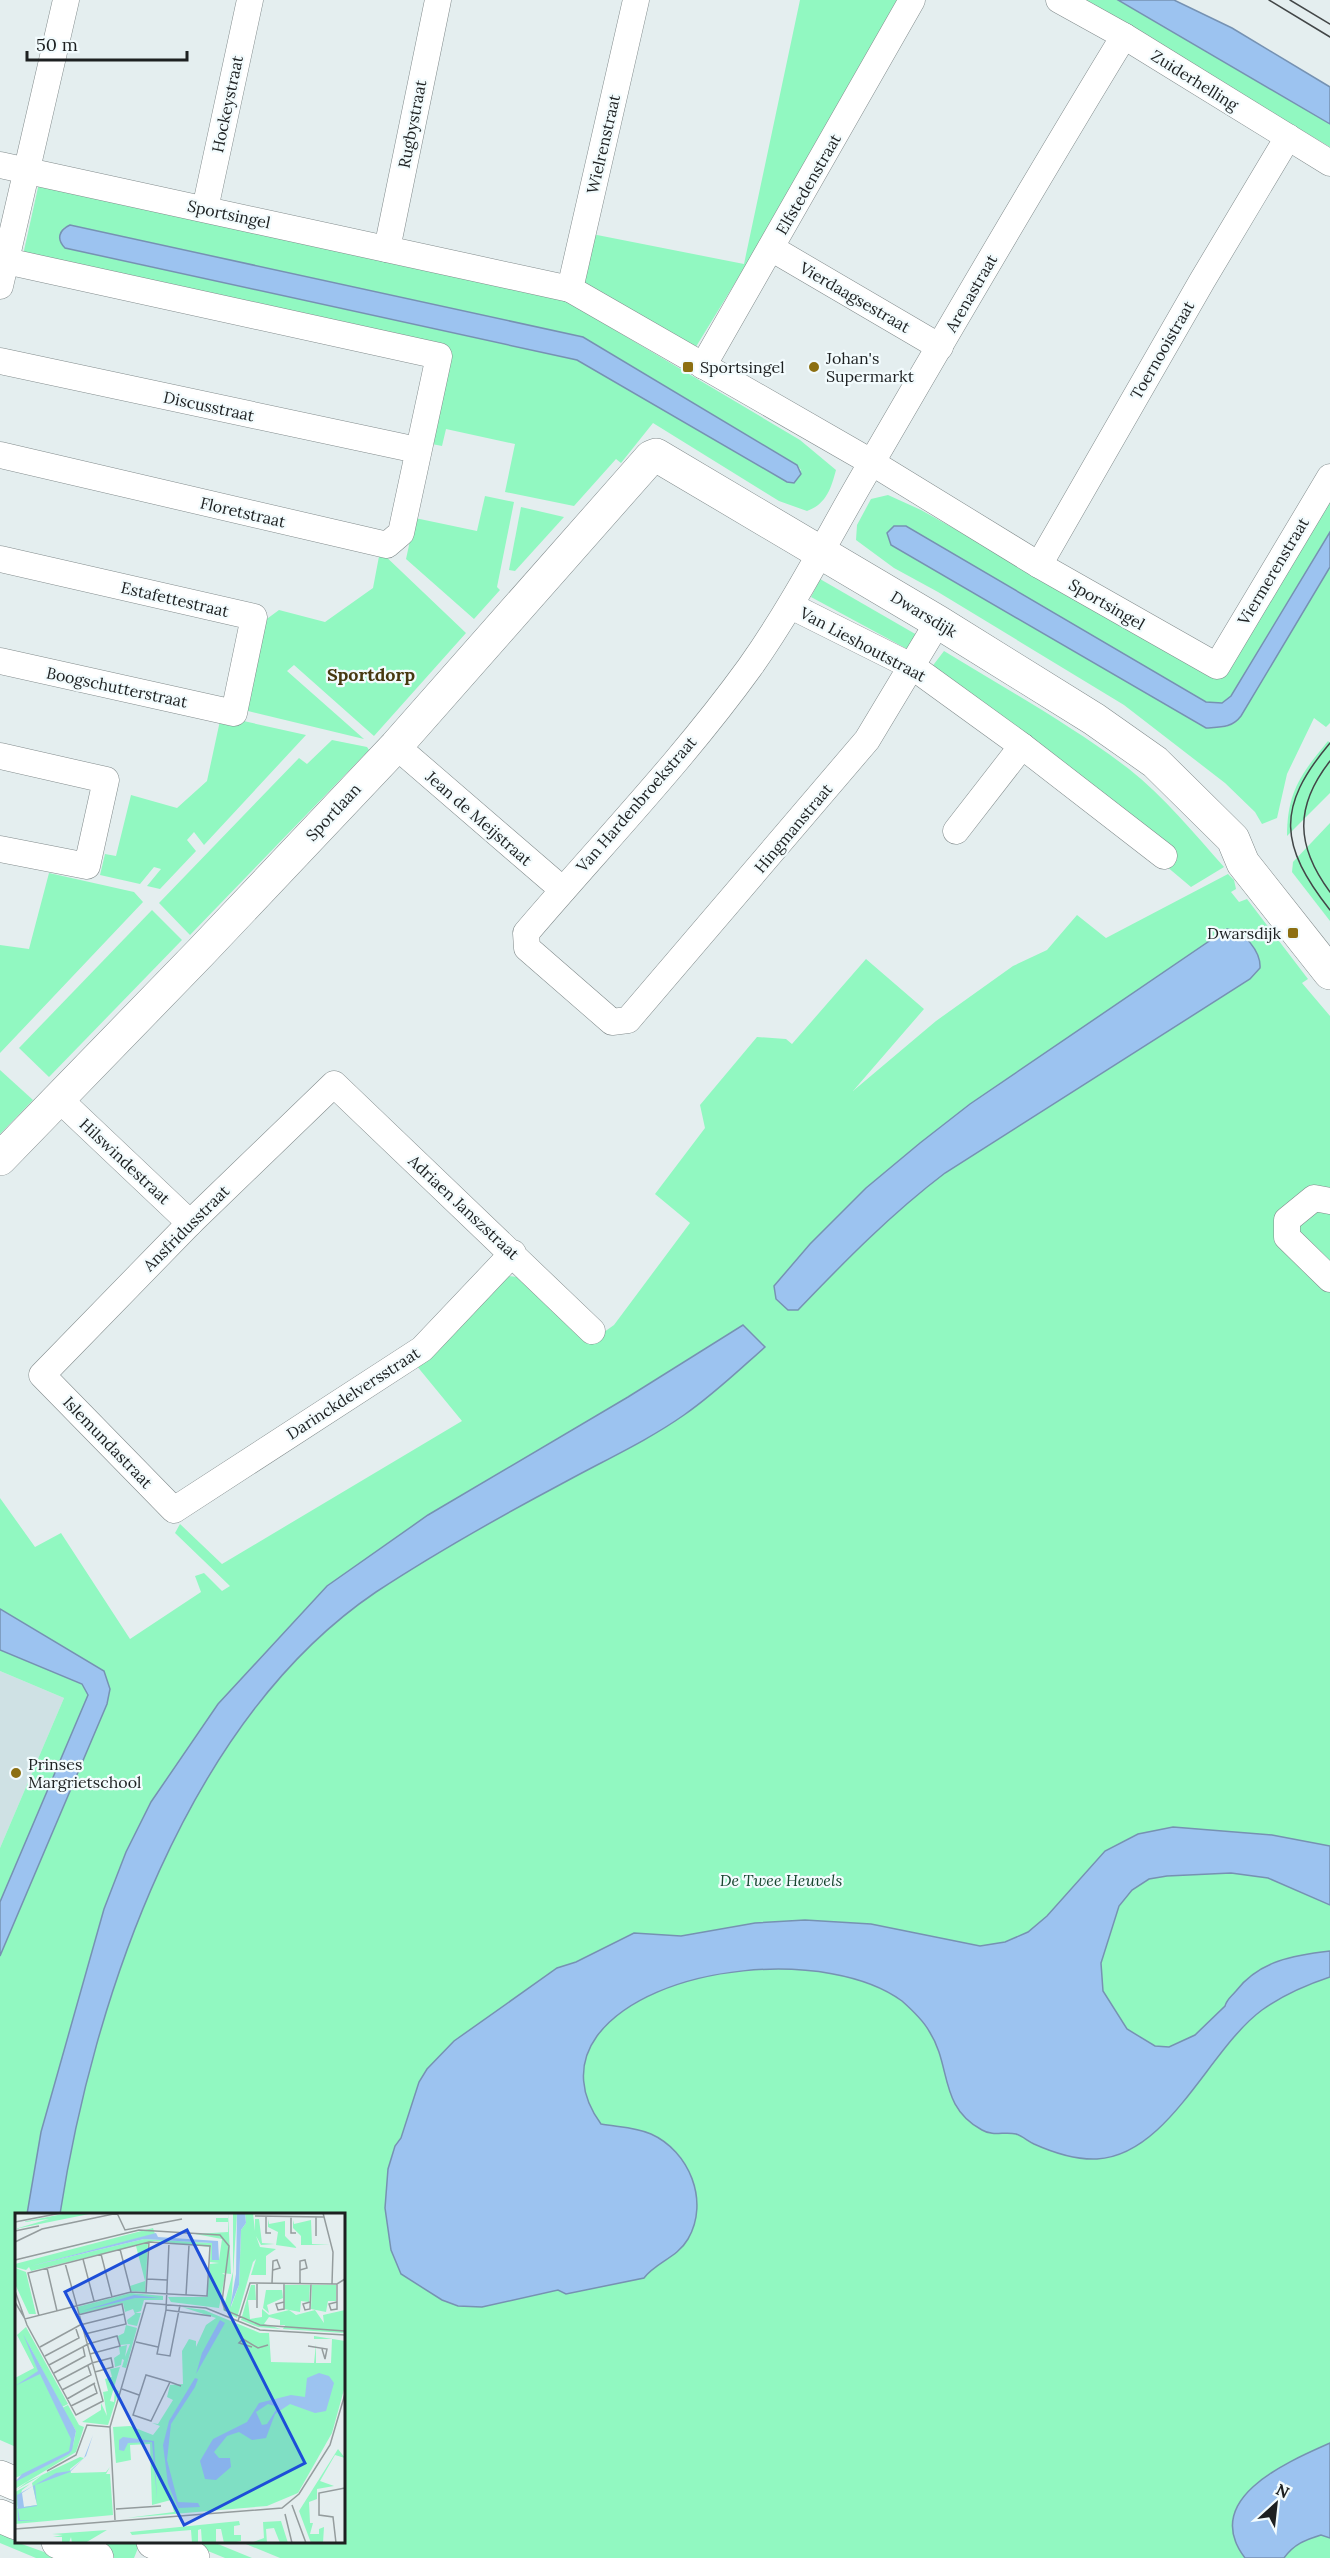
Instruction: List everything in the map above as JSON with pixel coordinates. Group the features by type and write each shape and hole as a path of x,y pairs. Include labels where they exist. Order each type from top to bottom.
{"street":[{"path":"0,286 66,0"},
{"name":"Hockeystraat","path":"205,209 250,0"},
{"name":"Rugbystraat","path":"387,249 438,0"},
{"name":"Wielrenstraat","path":"570,289 636,0"},
{"name":"Elfstedenstraat","path":"703,366 912,0"},
{"name":"Zuiderhelling","path":"1059,0 1124,36 1330,163"},
{"name":"Arenastraat","path":"821,552 1034,183 1124,36"},
{"name":"Toernooistraat","path":"1039,565 1202,281 1288,137"},
{"name":"Sportsingel","path":"0,165 570,289 871,462 1039,565 1217,666"},
{"name":"Vierdaagsestraat","path":"771,248 940,347"},
{"path":"6,261 439,356 417,450"},
{"name":"Discusstraat","path":"0,361 417,450"},
{"name":"Floretstraat","path":"0,455 387,545 401,533 417,450"},
{"name":"Dwarsdijk","path":"656,455 938,622 1094,719 1155,762 1233,839 1255,850 1264,858 1330,944"},
{"name":"Sportlaan","path":"0,1159 396,746 651,457 656,455"},
{"name":"Viermerenstraat","path":"1217,666 1330,477"},
{"name":"Van Hardenbroekstraat","path":"628,1020 612,1022 527,948 526,933 670,768 748,669 791,606 821,552"},
{"name":"Estafettestraat","path":"0,559 254,617 234,713"},
{"name":"Van Lieshoutstraat","path":"791,606 913,667 1022,746 1164,856"},
{"name":"Hingmanstraat","path":"628,1020 867,740 938,622"},
{"name":"Boogschutterstraat","path":"0,661 234,713"},
{"name":"Jean de Meijstraat","path":"396,746 562,890"},
{"path":"956,831 1022,746"},
{"path":"0,756 106,780 87,866 0,849"},
{"name":"Dwarsdijk","path":"1233,839 1243,863 1330,973"},
{"name":"Ansfridusstraat","path":"42,1374 190,1223 334,1084"},
{"name":"Adriaen Janszstraat","path":"334,1084 592,1331"},
{"name":"Hilswindestraat","path":"59,1099 190,1223"},
{"path":"1330,1201 1314,1198 1287,1220 1287,1237 1330,1279"},
{"name":"Darinckdelversstraat","path":"174,1510 422,1349 513,1253"},
{"name":"Islemundastraat","path":"42,1374 174,1510"},
{"path":"0,2477 15,2484"},
{"path":"0,2516 15,2523"},
{"path":"63,2543 97,2558"},
{"path":"158,2543 193,2558"}],"shaded area":[{"name":"Prinses Margrietschool","path":"0,1671 64,1698 0,1848"}],"green space":[{"path":"800,0 908,0 694,350 581,284 592,234 744,264"},
{"path":"1081,0 1118,0 1330,124 1330,147"},
{"path":"39,183 566,301 800,440 836,470 827,495 819,504 807,511 779,501 653,423 621,463 616,459 574,506 505,492 515,444 446,429 442,446 432,444 451,351 23,255","holes":["70,225 583,337 797,465 801,470 787,482 577,360 65,248 62,229"]},
{"path":"1330,490 1330,532 1231,696 1222,703 1205,702 906,526 891,545 1206,728 1225,727 1235,723 1330,567 1330,723 1326,727 1314,718 1287,774 1277,818 1262,824 1255,812 1225,783 1124,705 938,592 894,568 856,540 857,525 871,499 888,495 921,510 1210,672"},
{"path":"485,496 514,502 497,587 500,590 474,619 406,559 415,518 477,531"},
{"path":"521,507 564,517 515,571 509,570"},
{"path":"380,551 466,633 374,736 294,665 287,671 364,739 244,710 264,621 279,610 325,622 373,588"},
{"path":"820,579 917,635 909,650 811,597"},
{"path":"944,651 1061,722 1129,769 1167,803 1224,867 1191,887 931,668"},
{"path":"221,716 306,735 204,845 194,832 187,840 196,851 160,889 147,886 161,869 154,867 140,884 100,875 105,854 116,856 131,795 177,808 207,781"},
{"path":"332,740 367,747 369,750 190,935 159,903 299,758 307,764"},
{"path":"1328,741 1330,743 1330,793 1287,836 1290,807 1297,784"},
{"path":"1330,823 1330,921 1292,872 1293,862"},
{"path":"49,873 134,892 143,902 0,1053 0,945 29,949"},
{"name":"De Twee Heuvels","path":"1228,874 1234,880 1236,889 1231,892 1239,902 1247,899 1308,979 1302,983 1330,1016 1330,2558 280,2558 243,2543 345,2543 345,2213 15,2213 15,2447 0,2440 0,1848 64,1698 0,1671 0,1498 35,1547 61,1533 130,1639 201,1592 195,1576 204,1573 222,1591 230,1586 175,1533 180,1524 222,1564 462,1421 416,1365 507,1276 518,1277 590,1342 614,1325 690,1223 655,1194 705,1128 700,1105 757,1037 786,1039 792,1044 866,959 924,1009 853,1091 936,1021 1013,966 1047,950 1077,915 1106,938"},
{"path":"152,910 182,940 49,1077 19,1048"},
{"path":"0,1070 33,1100 0,1134"},
{"path":"0,2532 15,2543 61,2558 36,2558 0,2543"},
{"path":"73,2543 140,2543 134,2558 110,2558"},
{"path":"188,2543 215,2543 252,2558 225,2558"}],"water":[{"path":"1118,0 1174,0 1232,28 1330,87 1330,124"},
{"path":"70,225 583,337 797,465 801,474 794,483 787,482 577,360 65,248 60,241 60,235 63,229"},
{"path":"894,526 906,526 1206,702 1222,703 1231,696 1330,532 1330,567 1238,720 1230,725 1206,728 891,545 887,533"},
{"path":"1227,929 1245,938 1258,955 1260,968 1250,979 945,1173 887,1221 798,1310 788,1310 776,1299 774,1286 810,1244 866,1188 920,1143 970,1104"},
{"path":"743,1325 765,1347 684,1415 626,1450 493,1521 376,1592 310,1647 252,1713 202,1788 160,1870 125,1956 97,2044 75,2131 60,2213 27,2213 41,2132 104,1909 126,1852 151,1802 218,1704 327,1586 428,1515 628,1397"},
{"path":"0,1609 104,1671 110,1689 107,1704 0,1956 0,1902 88,1695 82,1684 0,1650"},
{"path":"1173,1827 1272,1835 1330,1846 1330,1905 1268,1878 1231,1873 1149,1879 1132,1890 1119,1906 1101,1963 1103,1991 1127,2029 1155,2046 1169,2047 1195,2035 1225,2006 1245,1981 1266,1966 1278,1961 1330,1951 1330,1977 1295,1991 1262,2010 1243,2027 1187,2098 1146,2140 1123,2153 1089,2159 1057,2153 1016,2134 991,2133 982,2130 958,2109 952,2097 936,2044 924,2023 902,2001 870,1984 832,1974 788,1969 743,1971 699,1978 658,1992 623,2011 597,2036 590,2047 584,2069 585,2092 601,2124 651,2134 676,2152 685,2165 692,2179 697,2209 688,2239 678,2251 644,2278 566,2294 558,2290 482,2307 458,2306 442,2300 401,2274 391,2250 385,2208 388,2169 395,2146 401,2138 419,2082 427,2069 454,2041 557,1968 576,1962 634,1933 681,1936 755,1923 805,1920 871,1924 980,1946 1005,1942 1028,1932 1047,1916 1105,1851 1138,1834"},
{"path":"1330,2443 1330,2538 1321,2535 1305,2541 1292,2549 1284,2558 1245,2558 1234,2537 1233,2518 1241,2501 1254,2485 1272,2472"}],"tram line":[{"path":"1269,0 1330,37"},
{"path":"1290,0 1330,24"},
{"path":"1330,743 1312,766 1300,788 1293,808 1291,827 1294,846 1301,866 1330,910"},
{"path":"1330,761 1310,794 1304,826 1311,859 1330,892"}],"place":[{"name":"Sportsingel","path":"688,367"},
{"name":"Johan's Supermarkt","path":"814,367"},
{"name":"Dwarsdijk","path":"1293,933"},
{"name":"Prinses Margrietschool","path":"16,1773"}],"district":[{"name":"Sportdorp","path":"371,674"}]}
